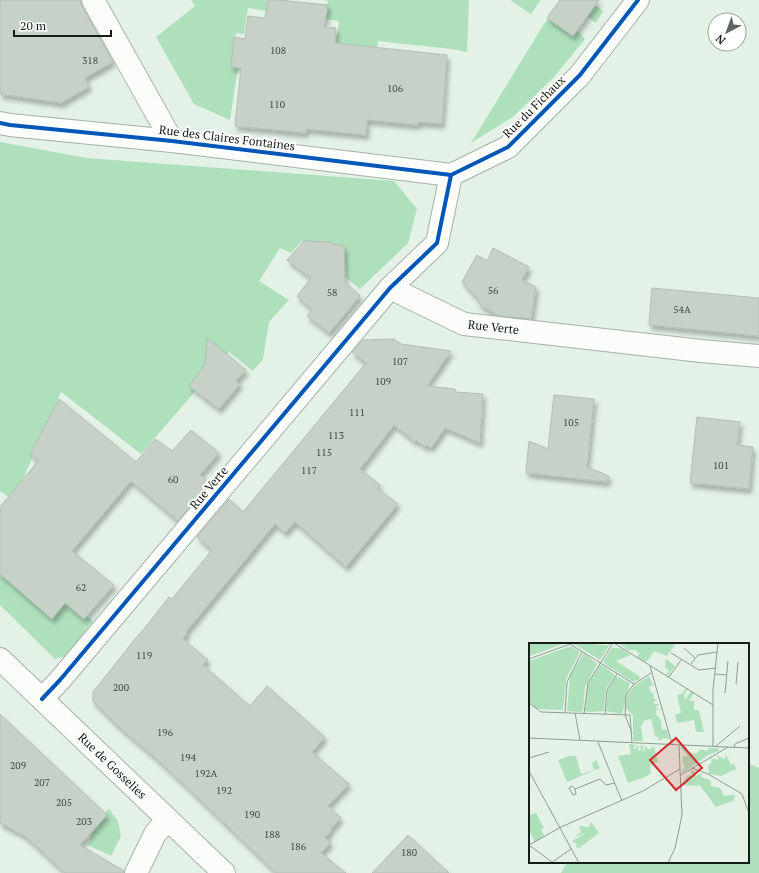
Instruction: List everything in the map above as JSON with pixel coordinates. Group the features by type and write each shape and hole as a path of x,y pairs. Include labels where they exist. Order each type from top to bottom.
{"street":[{"name":"Rue des Claires Fontaines","path":"93,0 172,141"},
{"name":"Rue du Fichaux","path":"451,176 508,147 580,75 638,0"},
{"name":"Rue des Claires Fontaines","path":"0,123 172,141 451,176"},
{"path":"390,288 437,243 451,176"},
{"name":"Rue Verte","path":"42,699 70,668 390,288 464,324 759,356"},
{"name":"Rue de Gosselies","path":"0,659 224,873"},
{"path":"136,873 155,834 167,820"}],"green space":[{"path":"191,0 289,0 287,14 248,8 244,34 236,33 232,60 239,61 230,120 194,104 156,37 195,6"},
{"path":"325,0 469,0 467,52 378,41 376,60 333,61 339,21 325,19 328,1"},
{"path":"510,0 541,0 531,14"},
{"path":"565,0 588,0 603,11 596,23"},
{"path":"553,12 578,31 585,39 554,77 513,117 471,143 544,24"},
{"path":"0,142 87,158 394,181 417,209 408,243 360,289 302,241 291,253 280,248 259,281 289,300 269,322 263,359 253,371 229,352 141,454 61,392 23,479 86,533 44,582 93,621 66,656 55,659 0,605 0,525 13,500 0,491"},
{"path":"749,763 759,768 759,873 561,873 566,863 749,863"},
{"path":"109,809 118,821 121,836 111,856 88,845 95,823"}],"building":[{"path":"0,0 80,0 113,62 85,78 89,87 61,103 0,94"},
{"path":"268,0 328,5 324,27 336,28 335,43 447,55 442,124 418,122 418,125 367,120 366,135 306,129 306,133 235,126 241,68 231,67 234,37 245,39 248,16 265,18"},
{"path":"560,0 599,0 573,36 547,18"},
{"path":"304,241 331,242 331,244 344,246 345,282 360,296 329,333 307,316 312,310 297,296 311,278 287,260"},
{"path":"493,248 529,267 522,280 536,287 531,319 500,316 481,306 477,298 462,282 477,255 487,261"},
{"path":"652,288 759,298 759,336 649,325"},
{"path":"207,338 246,370 236,381 240,384 219,409 189,386 205,364"},
{"path":"394,339 401,344 451,351 427,386 455,389 455,392 483,394 480,443 445,428 431,448 426,445 425,447 416,440 415,442 394,425 360,469 380,485 377,488 398,504 346,567 295,522 285,533 275,524 186,632 187,634 183,639 208,660 203,665 250,706 267,686 325,737 312,752 349,784 328,806 341,818 325,838 331,843 321,853 346,873 276,873 159,761 120,728 93,701 93,692 169,597 172,599 212,550 197,537 229,499 243,512 366,363 352,352 363,340"},
{"path":"554,395 594,399 587,467 609,476 607,482 526,473 529,441 548,449"},
{"path":"59,399 136,462 155,439 172,451 191,430 219,453 200,475 210,483 178,521 131,481 72,551 114,585 84,619 65,603 52,619 0,574 0,507 38,461 30,454"},
{"path":"697,417 740,422 737,445 753,447 749,489 690,483"},
{"path":"0,714 107,815 80,845 124,871 124,873 65,873 25,836 0,823"},
{"path":"408,835 449,873 372,873"}],"cycle path":[{"path":"42,699 60,680 390,288 437,243 451,175 508,147 580,75 638,0"},
{"path":"0,123 172,141 451,175"}]}
